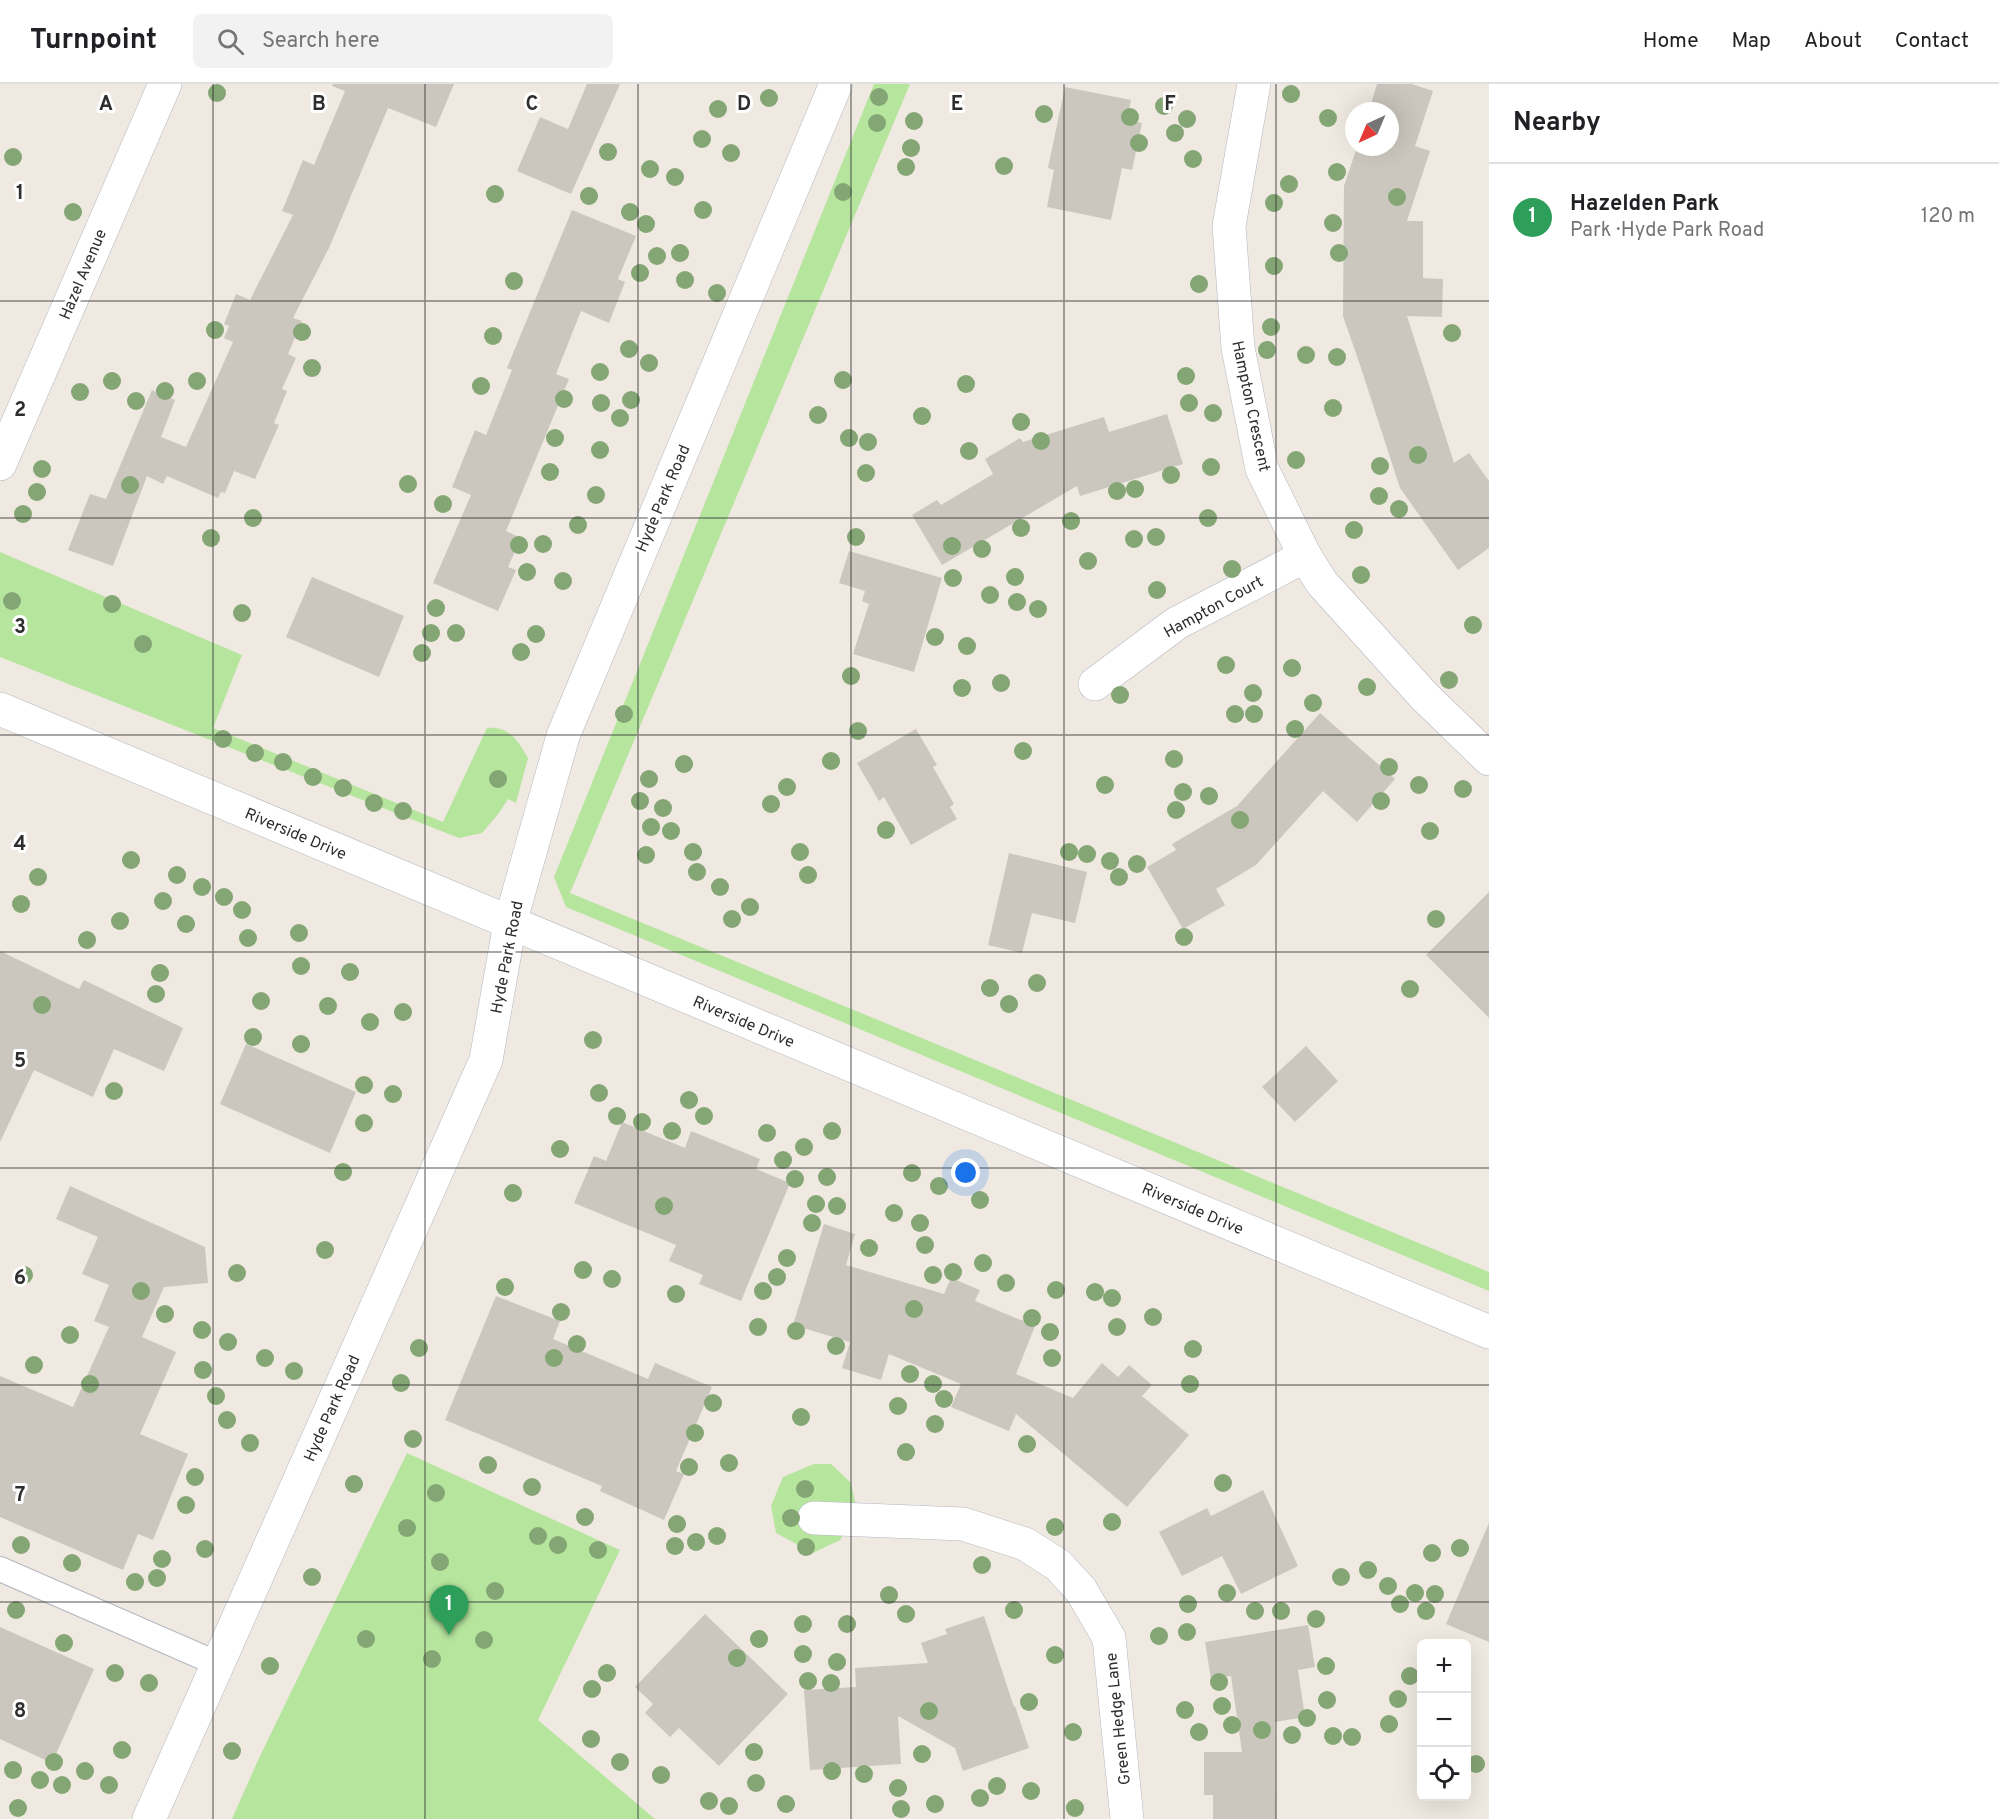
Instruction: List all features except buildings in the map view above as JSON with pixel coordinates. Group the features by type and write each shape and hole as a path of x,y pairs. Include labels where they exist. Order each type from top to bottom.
{"street":[{"name":"Hazel Avenue","path":"0,464 165,84"},
{"name":"Hyde Park Road","path":"149,1819 486,1060 510,922 563,736 836,84"},
{"name":"Hampton Crescent","path":"1254,84 1229,226 1238,348 1262,469 1305,556 1322,583 1424,696 1489,759"},
{"name":"Hampton Court","path":"1095,684 1177,623 1305,556"},
{"name":"Riverside Drive","path":"0,709 1489,1332"},
{"name":"Green Hedge Lane","path":"814,1518 963,1524 1025,1544 1058,1565 1081,1590 1109,1638 1128,1819"}],"lane":[{"path":"0,1569 218,1664"}],"green space":[{"path":"874,84 910,84 570,893 1489,1272 1489,1291 566,907 554,877"},
{"path":"0,552 242,655 213,728 443,822 487,728 502,729 517,741 528,758 516,803 508,799 482,833 459,838 0,657"},
{"path":"407,1453 620,1550 538,1720 655,1819 232,1819 259,1758"},
{"path":"814,1464 831,1464 851,1483 858,1515 840,1540 813,1553 776,1533 771,1506 783,1477"}],"place":[{"name":"Hazelden Park","path":"449,1635"}]}
